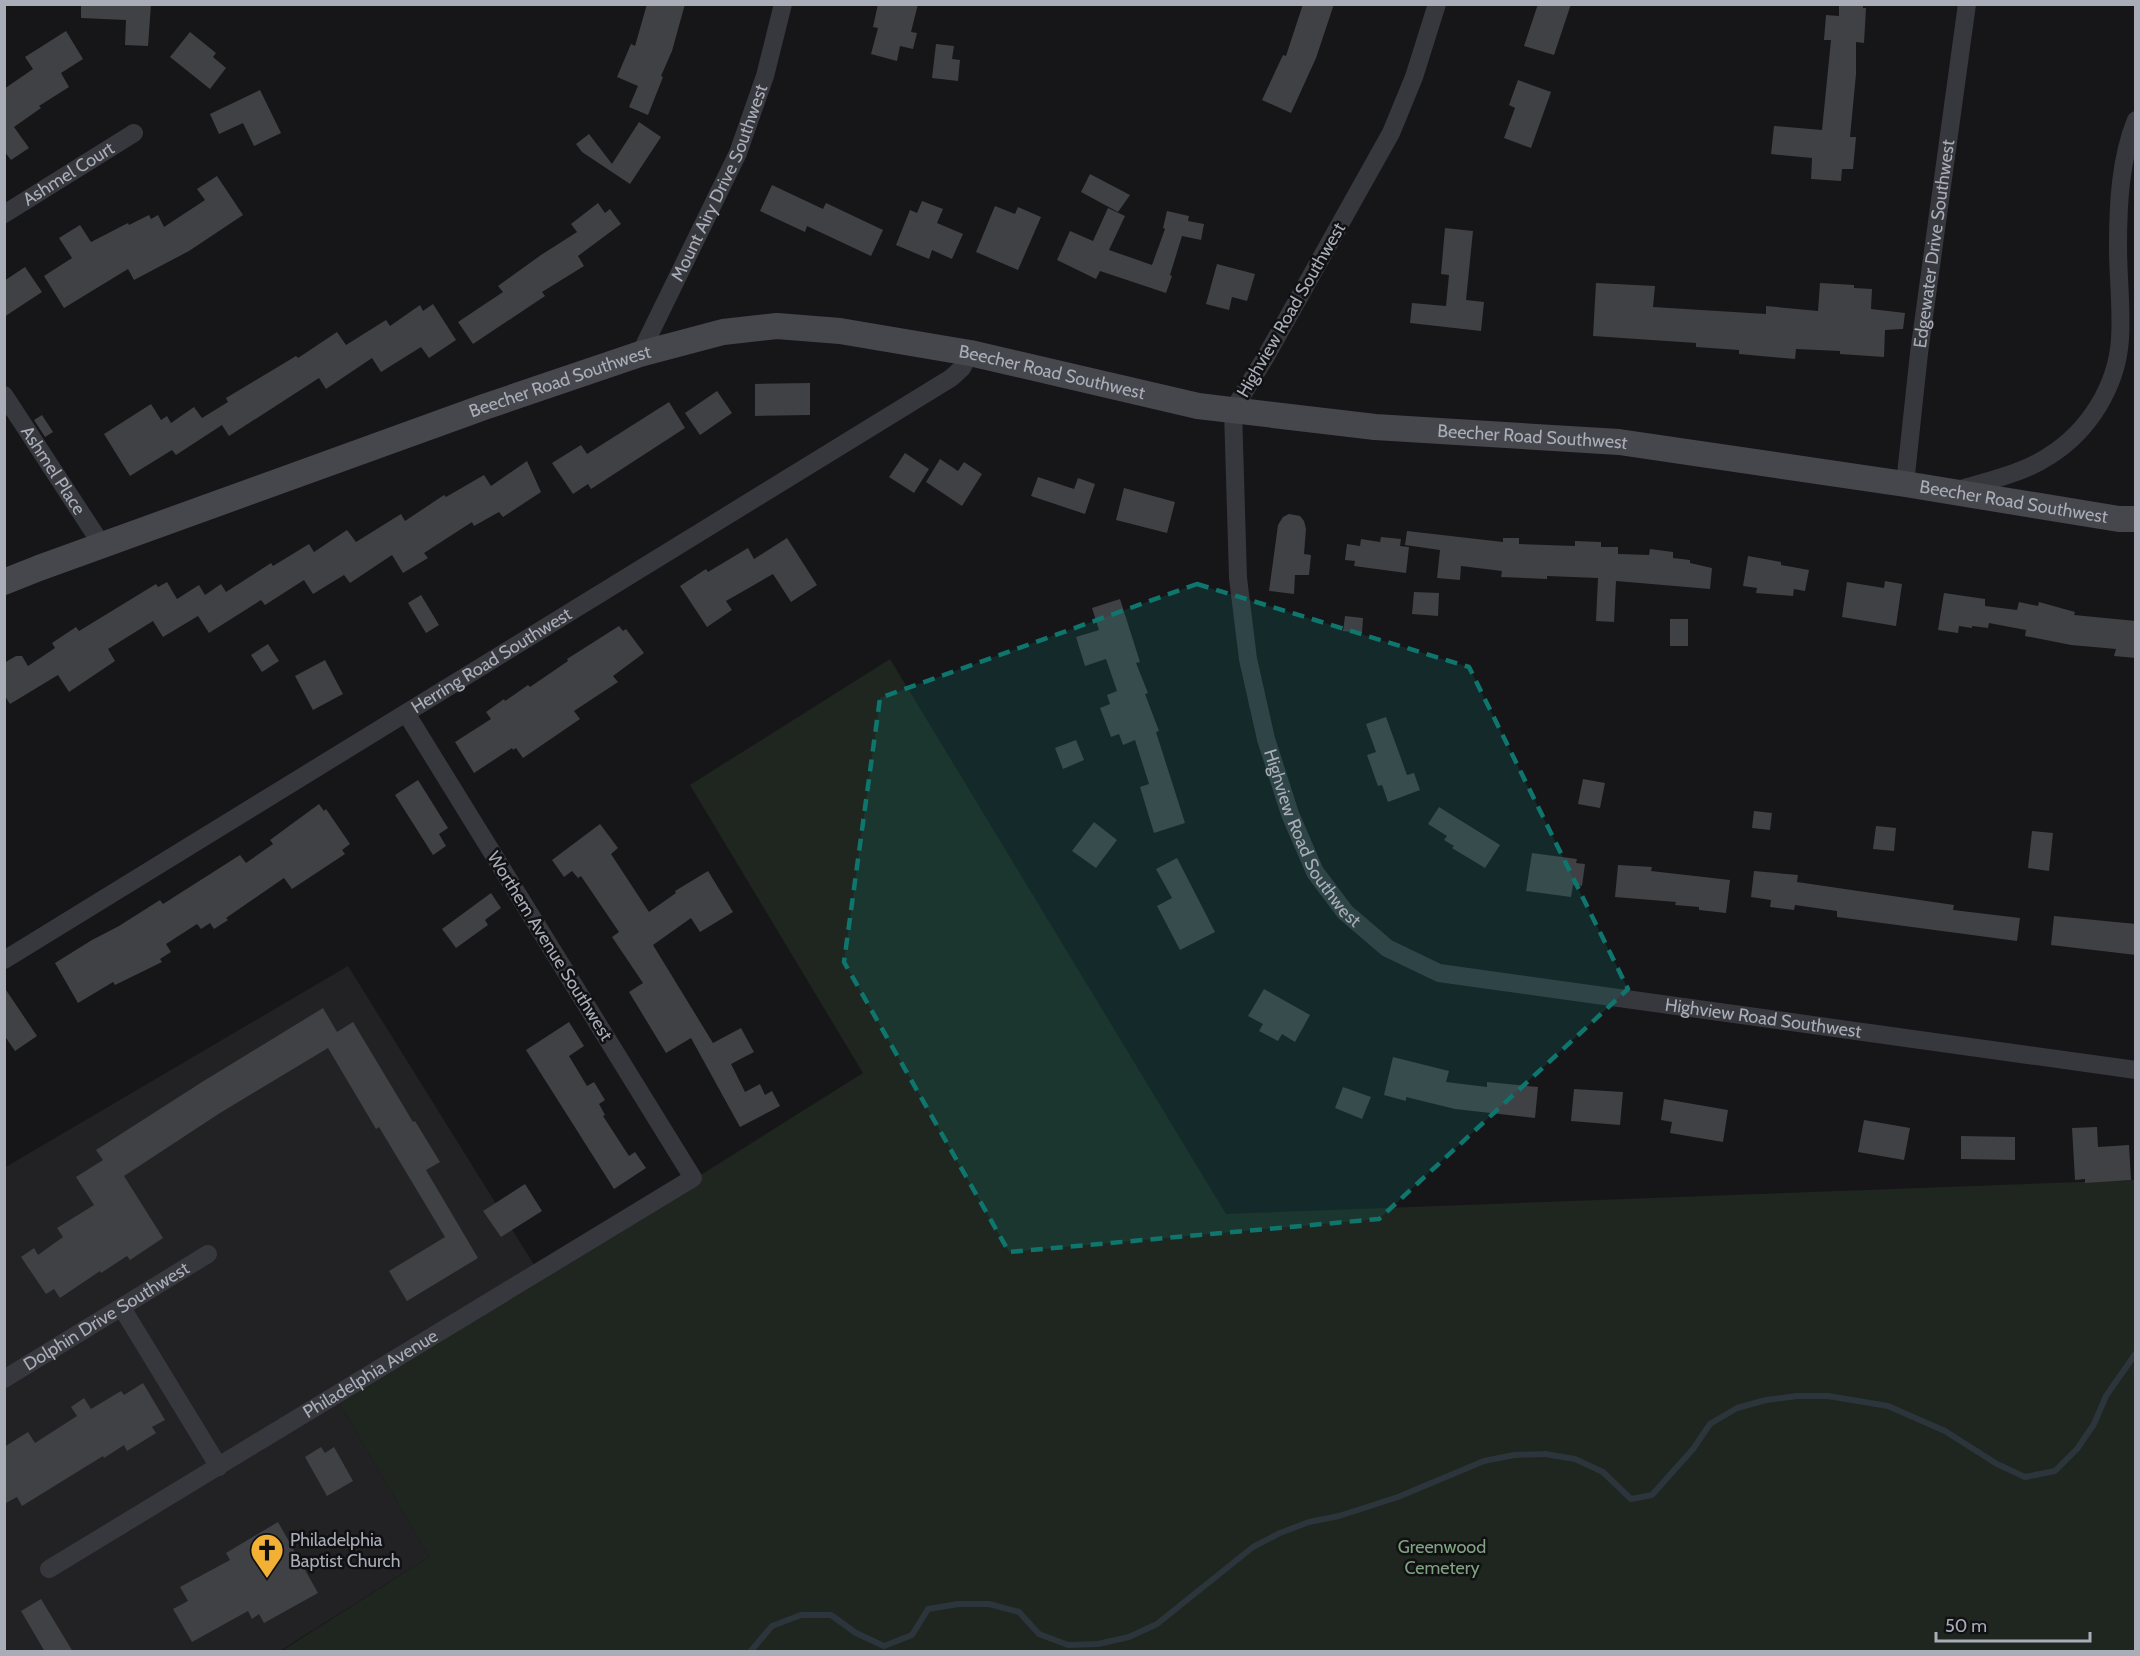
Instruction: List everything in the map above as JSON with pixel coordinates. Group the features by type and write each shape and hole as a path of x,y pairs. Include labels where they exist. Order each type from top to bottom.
{"street":[{"name":"Mount Airy Drive Southwest","path":"640,354 738,153 765,76 783,4"},
{"name":"Highview Road Southwest","path":"1437,4 1414,76 1390,133 1265,358 1233,410 1238,578 1248,659 1266,739 1290,814 1315,872 1345,912 1387,948 1439,973 2136,1070"},
{"name":"Edgewater Drive Southwest","path":"1905,484 1920,341 1967,4"},
{"path":"1953,492 2021,470 2049,456 2077,434 2101,403 2115,370 2120,339 2118,245 2122,180 2124,162 2136,120"},
{"name":"Ashmel Court","path":"4,214 134,133"},
{"name":"Beecher Road Southwest","path":"4,582 484,406 640,354 723,332 777,327 840,331 970,353 1198,406 1375,427 1619,442 1905,484 2119,519 2136,519"},
{"name":"Herring Road Southwest","path":"4,960 951,378 962,368 970,353"},
{"name":"Ashmel Place","path":"4,395 102,545"},
{"name":"Worthem Avenue Southwest","path":"406,713 693,1178"},
{"name":"Philadelphia Avenue","path":"49,1569 693,1178"},
{"name":"Dolphin Drive Southwest","path":"4,1379 208,1254"},
{"path":"122,1308 219,1467"}],"highlighted area":[{"path":"1197,584 1469,667 1628,989 1379,1219 1009,1252 844,962 880,698"}],"shaded area":[{"path":"348,966 541,1276 339,1402 429,1557 280,1651 5,1651 4,1168"}],"green space":[{"name":"Greenwood Cemetery","path":"890,659 1226,1214 2135,1180 2135,1651 280,1652 429,1557 339,1402 863,1073 690,785"}],"building":[{"path":"81,4 151,4 148,46 125,45 126,20 81,18"},
{"path":"647,4 685,4 672,51 648,115 629,107 638,86 617,77 631,44 635,46"},
{"path":"878,4 918,4 911,32 917,33 913,49 900,46 897,61 871,54 878,28 873,27"},
{"path":"1303,4 1334,4 1316,58 1291,113 1262,100 1283,55 1286,56"},
{"path":"1538,4 1571,4 1554,55 1524,46"},
{"path":"1839,4 1863,4 1863,8 1866,8 1864,43 1856,42 1856,74 1850,137 1856,137 1853,169 1842,169 1841,181 1811,179 1812,158 1771,154 1774,126 1822,130 1831,40 1824,40 1826,15 1839,16"},
{"path":"66,31 83,59 61,73 69,87 39,106 41,108 14,127 29,148 11,160 4,151 4,89 33,69 25,57"},
{"path":"190,32 216,53 213,57 226,68 210,89 170,57"},
{"path":"936,44 954,46 952,59 960,60 958,81 932,78"},
{"path":"1518,80 1551,92 1531,148 1504,138 1515,108 1509,105"},
{"path":"260,90 281,133 254,146 243,123 219,134 210,114"},
{"path":"639,122 661,137 630,184 582,152 576,144 589,134 612,164"},
{"path":"1090,174 1130,195 1118,212 1081,192"},
{"path":"217,176 243,215 189,251 134,280 128,269 64,308 44,276 72,258 59,238 80,225 91,242 149,215 151,219 158,215 164,227 205,200 197,189"},
{"path":"772,185 823,209 826,203 883,230 871,256 807,226 805,232 760,211"},
{"path":"922,201 943,209 937,223 963,234 952,259 932,250 929,259 896,245 910,210 917,213"},
{"path":"598,203 605,213 610,209 621,224 578,256 584,266 542,292 545,296 473,344 458,322 503,292 498,286 577,232 571,224"},
{"path":"995,206 1015,214 1018,207 1041,217 1018,270 976,252"},
{"path":"1108,208 1125,216 1109,250 1152,265 1165,229 1163,228 1167,211 1189,216 1188,221 1204,224 1201,240 1182,236 1166,293 1100,271 1096,279 1057,260 1070,231 1093,241"},
{"path":"1445,228 1473,231 1466,300 1484,302 1481,331 1410,323 1412,303 1446,306 1449,275 1441,274"},
{"path":"1217,264 1255,274 1247,301 1232,297 1229,310 1206,304"},
{"path":"25,267 42,292 4,317 4,281"},
{"path":"1596,283 1655,286 1653,307 1766,314 1766,306 1818,311 1820,283 1854,285 1854,288 1872,289 1871,309 1905,313 1903,329 1885,330 1884,357 1840,354 1840,351 1796,349 1795,359 1739,354 1739,350 1696,347 1696,343 1593,336"},
{"path":"433,304 456,340 429,358 421,347 381,372 372,358 326,389 319,378 229,436 222,425 176,455 172,450 130,476 104,434 151,404 161,420 167,416 171,423 194,407 202,418 228,402 226,398 296,356 298,358 337,332 346,345 386,320 390,326 420,305 423,311"},
{"path":"810,383 810,415 755,416 755,384"},
{"path":"717,391 732,413 700,435 685,413"},
{"path":"669,402 685,428 591,489 588,484 573,494 552,463 581,445 587,454"},
{"path":"42,415 53,432 45,437 34,420"},
{"path":"905,453 929,469 914,493 889,477"},
{"path":"940,459 958,471 964,462 982,474 962,506 926,482"},
{"path":"527,461 541,492 503,517 499,512 474,526 472,522 424,553 428,558 403,573 392,555 350,583 344,575 313,594 304,580 265,605 261,600 209,633 198,616 163,637 153,621 108,649 115,661 69,692 58,675 10,704 4,695 4,663 16,656 22,656 28,666 55,648 52,643 76,627 79,631 156,584 158,587 167,582 177,599 199,585 205,595 221,584 226,592 271,563 273,566 309,544 314,552 347,530 356,542 401,514 405,521 444,495 446,497 484,475 491,486"},
{"path":"1038,477 1074,489 1078,478 1095,484 1085,514 1031,496"},
{"path":"1124,488 1175,502 1167,533 1116,520"},
{"path":"1289,514 1300,516 1304,521 1306,529 1304,554 1311,555 1309,575 1295,575 1294,594 1269,591 1278,525 1283,517"},
{"path":"1407,531 1503,542 1503,538 1519,538 1519,544 1575,546 1575,541 1601,542 1601,547 1618,547 1618,554 1649,555 1650,549 1673,552 1673,558 1690,560 1690,563 1712,568 1710,589 1616,581 1614,622 1596,621 1598,578 1501,577 1502,571 1461,566 1460,580 1437,578 1440,550 1405,545"},
{"path":"1381,537 1401,539 1400,546 1409,547 1406,573 1354,566 1355,561 1345,560 1347,544 1360,546 1361,539 1380,542"},
{"path":"787,538 817,585 791,602 773,574 726,601 732,610 707,627 680,586 706,569 708,572 748,548 754,559"},
{"path":"1748,556 1809,570 1805,591 1794,589 1793,596 1756,593 1757,588 1743,586"},
{"path":"1885,581 1902,584 1896,626 1842,617 1847,582 1884,588"},
{"path":"1414,592 1439,593 1438,616 1412,614"},
{"path":"1944,593 1985,599 1985,606 2017,610 2019,602 2038,606 2039,602 2075,612 2074,615 2136,621 2136,658 2114,656 2116,649 2071,645 2025,636 2026,630 1989,623 1988,628 1959,626 1958,633 1938,630"},
{"path":"421,595 439,625 426,633 408,603"},
{"path":"1120,599 1140,662 1136,663 1148,693 1145,694 1159,731 1156,732 1185,823 1154,833 1140,787 1149,784 1135,740 1123,745 1119,734 1111,737 1100,708 1110,704 1107,695 1117,691 1106,659 1085,666 1076,637 1099,630 1092,608"},
{"path":"1345,616 1363,618 1362,633 1343,631"},
{"path":"1670,619 1688,619 1688,646 1670,646"},
{"path":"619,626 623,631 626,629 644,653 613,676 618,682 574,711 580,719 523,758 516,748 513,750 512,748 474,773 455,742 491,719 486,712 504,699 505,701 528,685 530,687 568,661 567,659"},
{"path":"268,644 279,661 262,672 251,655"},
{"path":"325,660 343,694 313,710 295,676"},
{"path":"1386,717 1407,775 1414,773 1420,790 1388,802 1382,785 1378,786 1367,755 1376,752 1366,724"},
{"path":"1076,740 1084,760 1063,769 1055,748"},
{"path":"1583,779 1605,783 1600,808 1578,804"},
{"path":"418,780 448,828 439,834 446,846 433,855 395,795"},
{"path":"319,804 324,811 326,809 350,844 342,850 345,854 292,889 284,878 226,918 228,920 214,929 210,923 201,929 197,924 166,944 171,952 160,959 162,962 115,985 113,982 78,1003 55,963 160,900 163,904 240,855 246,863 273,844 270,840"},
{"path":"1439,807 1500,845 1485,868 1452,848 1454,846 1444,840 1447,836 1428,824"},
{"path":"1754,811 1772,813 1770,830 1752,828"},
{"path":"1094,822 1117,840 1096,868 1072,851"},
{"path":"600,824 618,848 611,854 649,912 676,893 675,891 708,871 733,912 700,932 691,918 653,945 713,1043 741,1028 754,1052 731,1064 745,1092 760,1084 765,1095 772,1091 780,1106 740,1127 691,1038 666,1053 629,992 643,983 612,937 619,932 581,876 578,878 572,871 564,877 552,860"},
{"path":"1876,826 1896,828 1894,851 1873,849"},
{"path":"2032,831 2053,833 2049,871 2028,868"},
{"path":"1532,853 1577,859 1576,863 1585,864 1582,886 1573,885 1571,897 1526,891"},
{"path":"1177,858 1215,932 1180,950 1157,906 1172,898 1156,869"},
{"path":"1618,865 1652,867 1651,871 1730,880 1726,913 1675,905 1676,902 1615,897"},
{"path":"1754,871 1798,875 1797,882 1954,905 1953,910 2020,918 2017,941 1837,917 1837,911 1795,905 1794,910 1770,907 1771,900 1751,897"},
{"path":"491,893 501,908 485,920 488,925 456,948 442,929"},
{"path":"2054,916 2136,924 2136,955 2051,945"},
{"path":"4,987 37,1036 15,1051 4,1035"},
{"path":"1264,989 1310,1015 1295,1042 1282,1034 1278,1041 1259,1031 1263,1024 1248,1016"},
{"path":"323,1008 337,1032 353,1022 413,1122 415,1121 440,1162 426,1170 478,1258 407,1301 389,1271 445,1237 379,1127 376,1129 328,1048 220,1113 124,1176 163,1238 130,1260 127,1256 101,1273 100,1271 60,1298 54,1289 46,1294 21,1257 34,1248 38,1255 63,1237 57,1228 94,1205 76,1177 103,1160 96,1150"},
{"path":"569,1022 584,1046 569,1056 587,1086 594,1082 605,1100 599,1104 605,1115 603,1116 629,1156 635,1152 646,1168 614,1189 526,1050"},
{"path":"1393,1057 1449,1071 1446,1082 1487,1087 1487,1082 1538,1087 1535,1118 1455,1109 1406,1097 1406,1101 1384,1095"},
{"path":"1343,1087 1371,1097 1362,1119 1335,1108"},
{"path":"1574,1089 1623,1092 1620,1125 1571,1121"},
{"path":"1664,1099 1728,1110 1723,1142 1670,1133 1672,1122 1661,1120"},
{"path":"1864,1120 1910,1128 1904,1160 1858,1152"},
{"path":"2097,1127 2098,1147 2129,1145 2131,1180 2085,1183 2085,1179 2075,1180 2072,1128"},
{"path":"1961,1136 2015,1137 2015,1160 1961,1159"},
{"path":"525,1184 542,1211 501,1237 483,1211"},
{"path":"143,1383 165,1420 152,1427 156,1433 127,1451 124,1445 104,1458 103,1456 22,1506 17,1497 4,1504 4,1447 28,1432 35,1443 77,1416 71,1407 84,1398 91,1409 121,1391 124,1395"},
{"path":"321,1447 325,1453 334,1447 353,1481 327,1496 305,1457"},
{"name":"Philadelphia Baptist Church","path":"278,1522 318,1593 264,1623 259,1614 252,1619 248,1611 192,1642 173,1609 188,1601 180,1587 230,1560 226,1553"},
{"path":"41,1599 73,1652 45,1652 21,1611"}],"waterway":[{"path":"750,1652 772,1626 801,1615 831,1615 856,1633 884,1646 912,1635 928,1609 958,1604 989,1604 1019,1612 1039,1634 1068,1645 1098,1644 1129,1637 1157,1624 1253,1547 1280,1533 1309,1522 1339,1516 1398,1497 1484,1461 1514,1455 1545,1454 1575,1459 1603,1472 1631,1499 1652,1495 1693,1449 1710,1424 1737,1408 1766,1400 1797,1396 1828,1396 1888,1406 1945,1431 1997,1464 2025,1477 2055,1471 2077,1449 2094,1424 2106,1396 2136,1353"}],"place":[{"name":"Philadelphia Baptist Church","path":"267,1579"}]}
